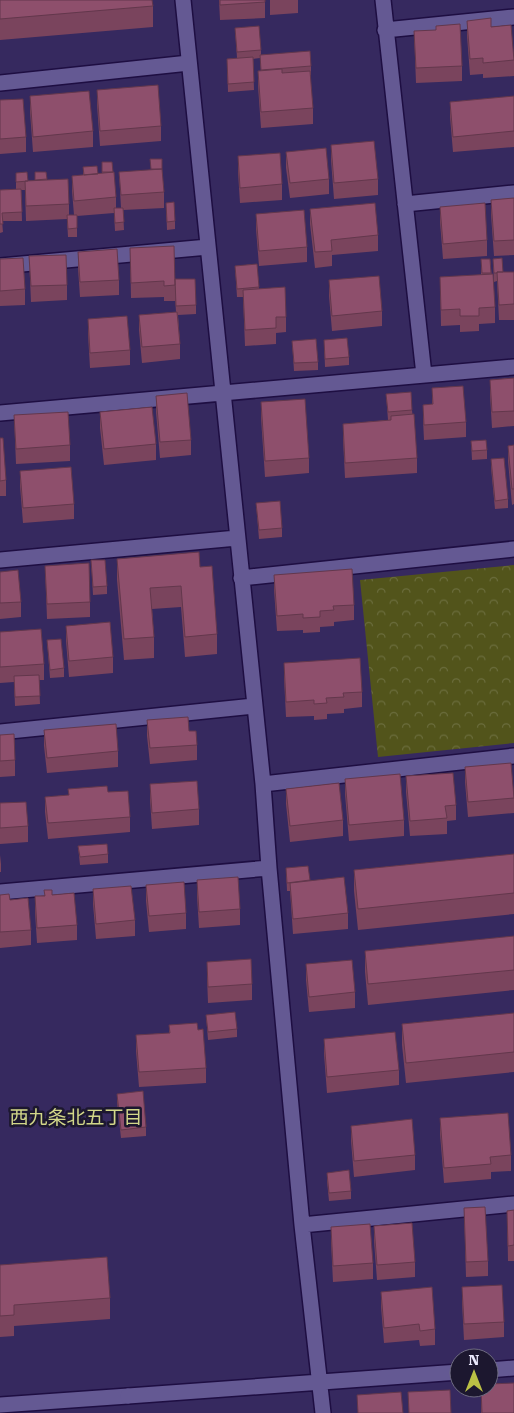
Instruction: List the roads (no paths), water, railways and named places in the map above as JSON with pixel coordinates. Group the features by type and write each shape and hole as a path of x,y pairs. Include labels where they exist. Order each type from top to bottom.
{"street":[{"path":"184,0 263,784 302,1225 323,1413"},
{"path":"383,0 424,375"},
{"path":"385,30 514,17"},
{"path":"0,83 189,63"},
{"path":"405,204 514,193"},
{"path":"0,266 208,247"},
{"path":"0,413 514,367"},
{"path":"0,560 238,538"},
{"path":"242,578 514,549"},
{"path":"0,732 254,706"},
{"path":"263,784 514,756"},
{"path":"0,892 269,868"},
{"path":"302,1225 514,1204"},
{"path":"499,1369 514,1368"},
{"path":"0,1405 449,1373"}],"district":[{"name":"西九条北五丁目","path":"76,1117"}]}
